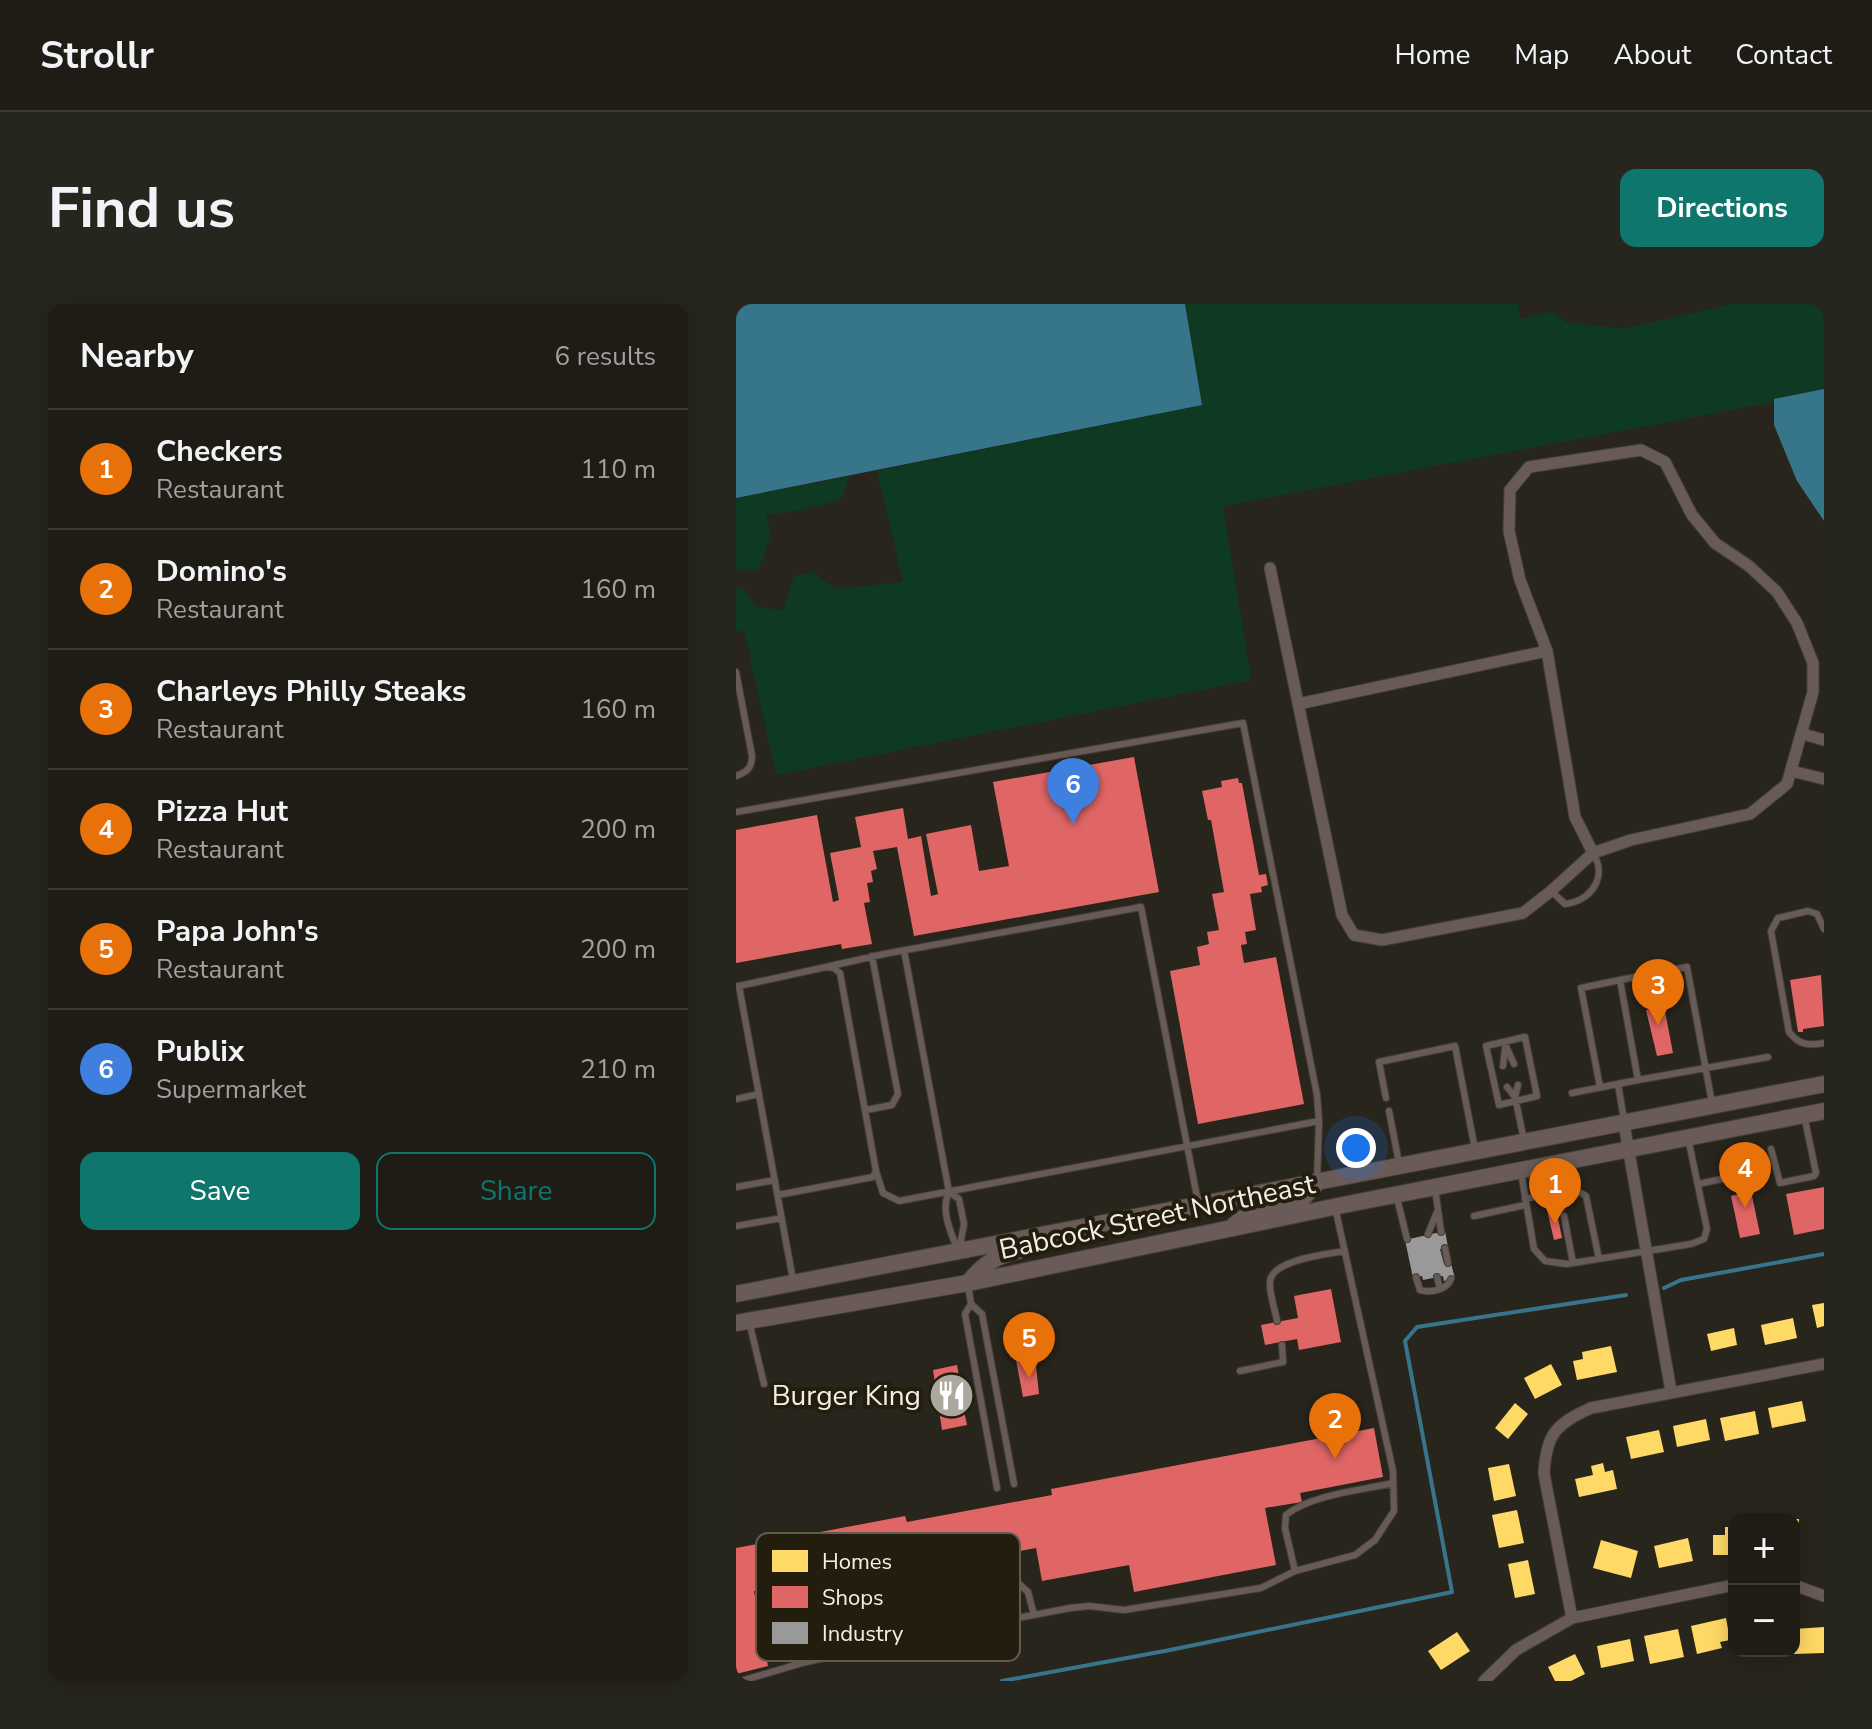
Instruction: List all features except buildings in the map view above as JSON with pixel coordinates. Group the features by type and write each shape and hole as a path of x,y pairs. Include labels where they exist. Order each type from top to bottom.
{"main road":[{"name":"Babcock Street Northeast","path":"736,1294 1824,1084"},
{"name":"Babcock Street Northeast","path":"742,1322 968,1283 1335,1206 1824,1111"},
{"path":"1335,1206 1348,1185 1397,1168"},
{"path":"1230,1229 1252,1211 1302,1199 1317,1183"},
{"path":"968,1283 982,1266 1004,1254 1057,1243 1090,1226"}],"street":[{"path":"1270,568 1342,915 1354,935 1382,940 1523,913 1593,853 1631,840 1750,814 1787,784 1803,734 1813,692 1813,663 1797,623 1777,592 1749,566 1715,543 1692,515 1665,462 1641,450 1529,467 1510,490 1509,531 1520,580 1547,651 1575,817 1593,853"},
{"path":"1298,704 1547,651"},
{"path":"1803,734 1824,740"},
{"path":"1791,771 1824,779"},
{"path":"1624,1124 1671,1391"},
{"path":"1572,1618 1544,1474 1545,1453 1552,1433 1567,1419 1591,1408 1824,1364"},
{"path":"1484,1681 1516,1650 1572,1618 1728,1586"},
{"path":"1800,1587 1824,1596"}],"lane":[{"path":"736,672 752,756 752,765 736,776"},
{"path":"736,812 1243,723 1317,1095 1317,1183"},
{"path":"1551,891 1565,904 1577,903 1599,882 1601,874 1593,853"},
{"path":"794,1283 738,986 872,956 1141,907 1198,1206"},
{"path":"1824,929 1822,920 1814,912 1783,916 1772,925 1771,941 1789,1032 1797,1041 1806,1044 1824,1043"},
{"path":"904,950 949,1192 944,1202 958,1252"},
{"path":"866,1110 892,1105 898,1094 872,956"},
{"path":"826,967 840,973 876,1171 883,1193 899,1201 1319,1121"},
{"path":"1600,1087 1581,988 1687,967 1713,1107"},
{"path":"1620,980 1638,1080"},
{"path":"1525,1037 1537,1096 1516,1099 1499,1105 1486,1046 1504,1046 1525,1037"},
{"path":"1386,1098 1379,1062 1455,1046 1475,1153"},
{"path":"1504,1046 1514,1064"},
{"path":"1503,1066 1504,1046"},
{"path":"1572,1093 1768,1057"},
{"path":"1618,1084 1624,1124"},
{"path":"1518,1085 1516,1099 1525,1143"},
{"path":"1507,1087 1516,1099"},
{"path":"736,1099 759,1094"},
{"path":"1389,1111 1397,1168"},
{"path":"1804,1115 1816,1173 1824,1176"},
{"path":"1521,1170 1538,1257 1553,1263 1573,1263 1647,1253 1704,1239 1707,1229 1688,1138"},
{"path":"1771,1149 1780,1183 1810,1179 1816,1173"},
{"path":"778,1195 873,1177 876,1171"},
{"path":"736,1175 737,1186 775,1180"},
{"path":"1698,1184 1741,1175"},
{"path":"1435,1187 1441,1232"},
{"path":"949,1192 959,1199 964,1224 958,1252"},
{"path":"1474,1216 1559,1192 1580,1192 1586,1196 1599,1259"},
{"path":"1559,1192 1573,1263"},
{"path":"1396,1194 1407,1239"},
{"path":"1020,1618 1089,1606 1124,1610 1261,1588 1295,1571 1355,1555 1375,1540 1394,1511 1393,1471 1335,1206"},
{"path":"1428,1234 1438,1210"},
{"path":"736,1226 782,1218"},
{"path":"1445,1248 1448,1263"},
{"path":"1277,1321 1269,1280 1274,1271 1291,1262 1345,1251"},
{"path":"1416,1277 1420,1290 1440,1289 1449,1285 1451,1279"},
{"path":"1437,1277 1440,1289"},
{"path":"968,1283 971,1304 965,1314 997,1488"},
{"path":"971,1304 982,1314 1014,1484"},
{"path":"742,1322 764,1384"},
{"path":"1240,1371 1283,1362 1282,1345"},
{"path":"1295,1571 1285,1528 1286,1515 1296,1506 1393,1483"},
{"path":"1020,1585 1028,1592 1034,1615"},
{"path":"741,1681 811,1661"}],"green space":[{"path":"1185,304 1518,304 1520,319 1552,312 1565,322 1624,329 1732,304 1824,304 1824,389 1775,399 1774,402 1223,506 1251,680 776,775 744,630 736,632 736,588 744,589 755,607 783,610 794,577 812,572 836,589 903,582 877,471 1202,405"},
{"path":"849,477 841,500 766,515 771,534 759,569 736,569 736,498"}],"water":[{"path":"736,304 1185,304 1202,405 736,498"},
{"path":"1824,389 1824,521 1797,481 1774,425 1774,399"}],"waterway":[{"path":"1664,1288 1681,1280 1824,1254"},
{"path":"1002,1681 1452,1592 1405,1341 1417,1327 1626,1295"}],"place":[{"name":"Publix","path":"1073,824"},
{"name":"Charleys Philly Steaks","path":"1658,1025"},
{"name":"Pizza Hut","path":"1745,1208"},
{"name":"Checkers","path":"1555,1224"},
{"name":"Papa John's","path":"1029,1378"},
{"name":"Burger King","path":"952,1396"},
{"name":"Domino's","path":"1335,1459"}]}
